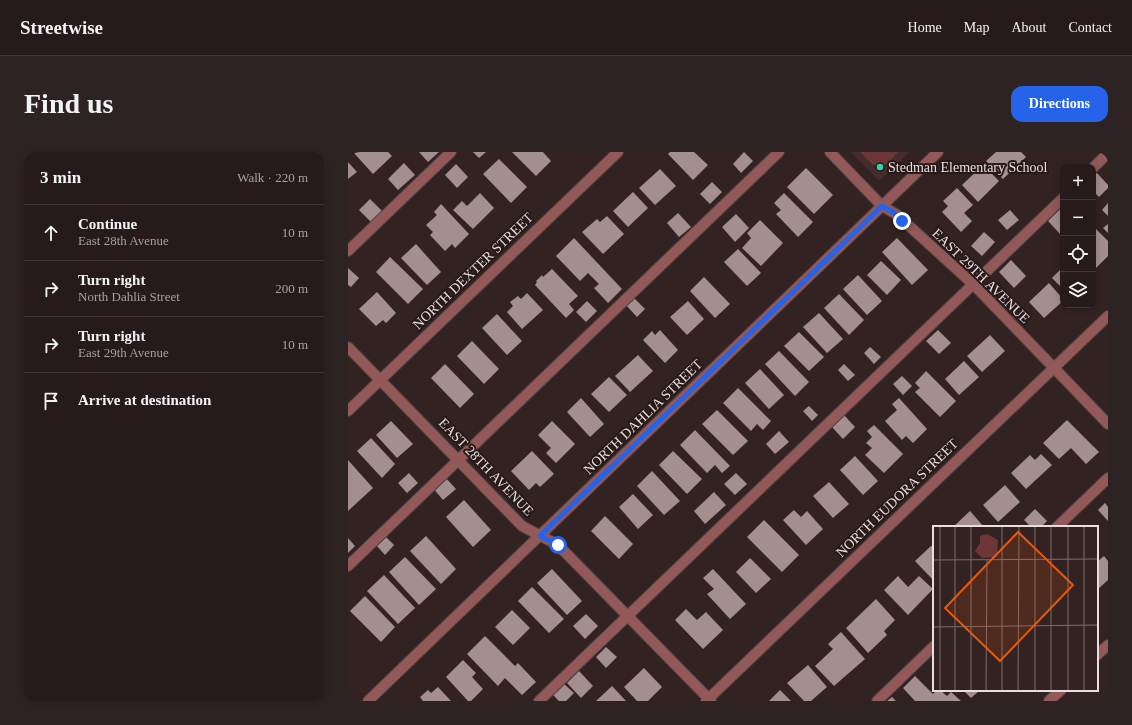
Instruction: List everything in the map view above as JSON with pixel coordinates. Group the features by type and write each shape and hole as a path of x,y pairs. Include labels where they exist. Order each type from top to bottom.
{"street":[{"path":"348,251 451,152"},
{"name":"NORTH DEXTER STREET","path":"348,411 618,152"},
{"path":"348,566 780,152"},
{"name":"EAST 29TH AVENUE","path":"830,152 882,206 896,214 974,285 1108,424"},
{"name":"NORTH DAHLIA STREET","path":"368,701 938,152"},
{"path":"1096,165 1108,154"},
{"path":"539,701 1061,200"},
{"name":"NORTH EUDORA STREET","path":"708,700 1108,316"},
{"name":"EAST 28TH AVENUE","path":"348,347 459,459 522,526 558,545 629,615 708,700"},
{"path":"1058,526 1108,478"},
{"path":"1098,654 1108,644"},
{"path":"877,701 933,647"},
{"path":"1049,701 1060,691"}],"shaded area":[{"name":"Stedman Elementary School","path":"851,152 910,152 879,181"},
{"path":"860,152 898,152 887,164 873,165"}],"building":[{"path":"353,152 388,152 392,156 373,174"},
{"path":"419,152 439,152 428,162"},
{"path":"473,152 486,152 479,158"},
{"path":"512,152 543,152 551,161 536,176"},
{"path":"670,152 694,152 708,165 693,180 668,154"},
{"path":"744,152 753,161 741,173 733,164"},
{"path":"996,152 1021,152 1026,157 1003,179 986,161"},
{"path":"499,159 527,187 511,203 483,174"},
{"path":"348,162 357,172 348,179"},
{"path":"404,163 415,175 398,190 388,179"},
{"path":"456,164 468,177 457,188 445,175"},
{"path":"983,165 999,181 978,202 962,185"},
{"path":"806,168 833,195 814,214 787,187"},
{"path":"660,169 676,186 655,205 639,188"},
{"path":"1097,173 1108,185 1108,188 1099,197 1096,194"},
{"path":"712,182 722,192 710,204 700,194"},
{"path":"957,188 973,205 964,213 972,221 961,232 942,212 948,206 943,201"},
{"path":"633,192 648,208 628,227 613,211"},
{"path":"480,193 494,208 473,229 453,210 462,201 467,206"},
{"path":"784,193 813,222 798,237 776,214 781,210 774,203"},
{"path":"370,199 383,212 372,223 359,210"},
{"path":"1108,203 1108,216 1102,210"},
{"path":"441,204 469,234 455,248 452,244 445,251 430,235 433,232 426,225 437,215 434,212"},
{"path":"1060,209 1060,234 1048,221"},
{"path":"1010,210 1019,220 1007,230 998,220"},
{"path":"678,213 691,227 679,237 667,223"},
{"path":"736,214 749,228 735,242 722,227"},
{"path":"607,216 624,234 603,254 582,232 597,219 600,222"},
{"path":"760,220 783,243 761,266 742,248 751,238 747,233"},
{"path":"1108,224 1108,233 1103,228"},
{"path":"1096,229 1108,241 1108,256 1096,268"},
{"path":"984,232 995,242 982,256 971,246"},
{"path":"574,238 622,289 608,303 594,288 599,284 588,273 580,281 556,256"},
{"path":"897,238 928,270 912,285 882,252"},
{"path":"416,244 441,272 427,285 401,258"},
{"path":"738,249 761,273 747,286 724,262"},
{"path":"390,257 423,289 408,304 376,272"},
{"path":"1011,260 1026,276 1014,288 999,272"},
{"path":"881,261 901,280 887,295 867,275"},
{"path":"348,268 359,278 351,287 348,285"},
{"path":"552,269 578,296 569,304 574,310 566,318 535,285 537,282 536,281 542,275 543,277"},
{"path":"1060,270 1060,286 1052,278"},
{"path":"858,275 882,301 867,315 843,289"},
{"path":"704,277 730,304 715,318 690,291"},
{"path":"1049,283 1060,296 1060,304 1044,318 1029,302"},
{"path":"377,292 396,313 386,323 383,320 376,326 359,309"},
{"path":"527,293 543,310 522,329 507,312 513,306 510,302 518,296 521,299"},
{"path":"839,294 864,320 849,335 824,308"},
{"path":"634,298 645,309 637,317 626,305"},
{"path":"587,301 597,311 586,322 576,312"},
{"path":"688,301 704,319 687,335 670,317"},
{"path":"819,313 843,339 827,353 803,327"},
{"path":"497,314 522,341 507,355 482,328"},
{"path":"660,330 678,350 665,363 643,340 652,331 655,335"},
{"path":"938,330 951,343 939,354 926,341"},
{"path":"799,332 824,357 809,371 784,346"},
{"path":"990,335 1005,351 982,372 967,356"},
{"path":"472,341 499,369 484,384 457,356"},
{"path":"870,347 881,357 874,364 864,353"},
{"path":"779,351 809,382 795,396 765,364"},
{"path":"638,355 653,371 630,392 615,376"},
{"path":"964,361 979,377 959,395 945,379"},
{"path":"445,364 474,394 460,408 431,378"},
{"path":"844,364 855,375 848,381 838,370"},
{"path":"760,369 784,395 769,409 745,383"},
{"path":"926,371 956,401 940,417 915,392 920,388 915,383"},
{"path":"902,376 912,386 903,395 893,384"},
{"path":"609,377 627,395 609,412 591,394"},
{"path":"738,388 771,421 763,430 757,424 751,431 723,403"},
{"path":"581,398 604,424 590,437 567,412"},
{"path":"899,398 927,429 913,443 906,436 902,440 885,421 897,410 892,404"},
{"path":"809,406 818,415 812,421 803,411"},
{"path":"717,410 748,441 733,455 702,424"},
{"path":"844,415 855,427 843,439 832,427"},
{"path":"1067,420 1099,452 1086,464 1071,448 1059,459 1043,443"},
{"path":"391,421 413,444 397,458 376,435"},
{"path":"552,421 575,444 556,463 546,453 551,448 538,435"},
{"path":"874,425 903,454 884,473 865,455 872,448 866,443 872,437 867,431"},
{"path":"695,430 730,466 722,473 715,465 707,473 680,445"},
{"path":"779,431 789,442 775,454 766,444"},
{"path":"371,438 395,464 382,478 357,451"},
{"path":"532,451 554,474 540,487 536,483 529,490 511,471"},
{"path":"673,451 702,479 687,494 659,465"},
{"path":"1041,454 1052,465 1026,489 1011,473 1030,455 1035,460"},
{"path":"855,456 878,481 863,495 840,470"},
{"path":"348,460 373,488 348,511"},
{"path":"652,471 680,501 664,515 637,486"},
{"path":"409,473 418,483 407,493 398,483"},
{"path":"736,473 747,484 735,495 724,484"},
{"path":"445,477 456,489 443,500 433,488"},
{"path":"829,482 849,504 833,518 813,496"},
{"path":"1005,485 1020,502 998,522 983,505"},
{"path":"714,492 726,505 705,524 694,511"},
{"path":"633,494 653,515 638,529 619,507"},
{"path":"464,500 491,530 473,547 446,517"},
{"path":"1105,503 1108,507 1108,521 1098,510"},
{"path":"1035,509 1047,521 1042,526 1030,526 1024,520"},
{"path":"794,510 801,517 807,511 823,529 806,545 783,520"},
{"path":"970,511 983,526 954,526"},
{"path":"605,516 633,544 619,559 591,531"},
{"path":"764,520 799,555 782,572 747,537"},
{"path":"385,536 394,545 385,555 376,545"},
{"path":"426,536 456,569 441,584 410,551"},
{"path":"348,538 355,546 348,553"},
{"path":"931,546 933,546 933,580 915,561"},
{"path":"1104,556 1108,561 1108,580 1098,589 1098,561"},
{"path":"405,557 436,589 419,605 389,572"},
{"path":"750,558 771,579 756,593 736,572"},
{"path":"552,569 582,601 567,615 537,583"},
{"path":"713,569 746,604 730,619 707,594 714,589 703,578"},
{"path":"384,575 415,608 398,624 367,591"},
{"path":"898,576 908,587 919,576 933,589 908,615 884,590"},
{"path":"532,587 564,619 549,633 518,601"},
{"path":"365,596 395,627 381,642 350,611"},
{"path":"876,599 895,620 884,631 887,635 868,653 846,628"},
{"path":"686,609 697,620 706,612 723,630 703,649 675,620"},
{"path":"512,610 530,628 513,645 495,627"},
{"path":"586,614 598,626 585,639 573,626"},
{"path":"841,632 865,659 834,686 815,666 833,649 828,644"},
{"path":"485,636 515,666 518,663 536,682 522,695 505,678 498,686 467,654"},
{"path":"606,647 617,657 606,668 596,657"},
{"path":"463,660 476,673 472,677 483,689 471,701 468,701 446,677"},
{"path":"808,665 827,687 811,701 804,701 787,683"},
{"path":"644,668 662,687 648,701 637,701 624,687"},
{"path":"579,671 593,686 581,698 567,683"},
{"path":"915,676 933,694 936,691 941,691 947,696 951,692 961,701 915,701 903,688"},
{"path":"563,683 574,693 566,701 559,701 552,694"},
{"path":"612,686 626,701 596,701"},
{"path":"438,687 451,701 423,701 420,697 428,690 431,693"},
{"path":"780,690 791,701 769,701"},
{"path":"964,691 979,691 971,698"},
{"path":"892,697 896,701 887,701"}],"place":[{"name":"Stedman Elementary School","path":"880,167"}],"route":[{"path":"558,545 540,536 882,206 896,214 902,221"}]}
